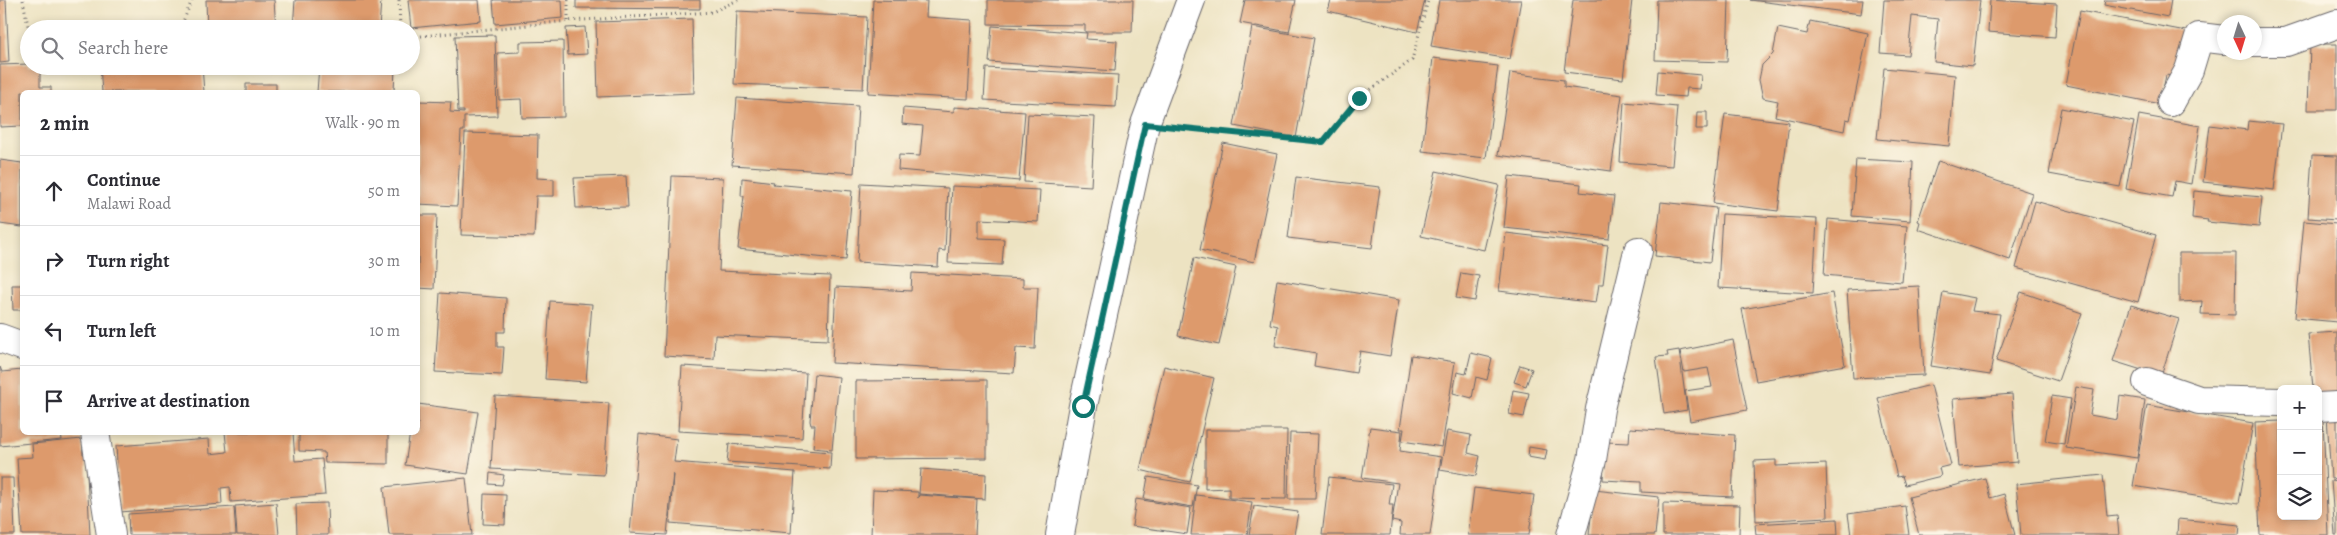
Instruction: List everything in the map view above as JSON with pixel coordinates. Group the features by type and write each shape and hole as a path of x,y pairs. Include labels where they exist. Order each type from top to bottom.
{"street":[{"path":"1060,535 1083,406 1145,124 1191,0"},
{"path":"2262,42 2286,42 2337,24"},
{"path":"2171,102 2189,70 2199,37 2217,39"},
{"path":"1572,535 1592,460 1600,409 1638,251"},
{"path":"0,338 20,345"},
{"path":"2147,382 2198,400 2277,402"},
{"path":"2322,407 2337,406"},
{"path":"95,435 111,535"}],"path":[{"path":"24,0 27,20"},
{"path":"184,20 192,0"},
{"path":"399,0 400,20"},
{"path":"568,0 568,21"},
{"path":"420,36 568,21 712,12 738,0"},
{"path":"1145,124 1323,142 1359,98 1412,60 1428,0"}],"building":[{"path":"0,0 6,0 9,62 0,63"},
{"path":"206,0 274,0 275,20 207,20"},
{"path":"295,0 381,0 380,20 294,20"},
{"path":"408,0 479,0 481,21 420,27 420,20 410,20"},
{"path":"493,0 562,0 563,18 495,24"},
{"path":"576,0 700,0 700,9 576,8"},
{"path":"873,0 927,1 926,17 972,20 968,99 868,93"},
{"path":"988,0 1133,0 1132,32 1085,32 1085,25 988,24"},
{"path":"1245,0 1296,0 1289,32 1240,23"},
{"path":"1331,0 1425,0 1417,32 1328,11"},
{"path":"1439,0 1521,0 1510,59 1431,46"},
{"path":"1573,0 1632,0 1623,79 1564,72"},
{"path":"1657,0 1729,0 1727,62 1655,60"},
{"path":"1750,0 1863,0 1861,14"},
{"path":"1884,0 1980,0 1973,66 1934,62 1938,19 1912,16 1908,55 1880,53"},
{"path":"1990,0 2057,4 2055,37 1988,32"},
{"path":"2105,0 2171,0 2168,17 2104,5"},
{"path":"737,11 867,17 863,89 734,84"},
{"path":"2080,11 2186,31 2177,77 2166,75 2160,104 2066,85"},
{"path":"692,19 694,93 598,97 596,22"},
{"path":"1810,21 1868,33 1850,120 1846,119 1844,131 1775,116 1778,101 1763,98 1759,80 1762,65 1773,54 1778,28 1807,34"},
{"path":"992,26 1087,33 1086,39 1117,41 1115,71 989,62"},
{"path":"585,27 587,54 568,55 566,28"},
{"path":"1252,27 1314,38 1296,138 1234,126"},
{"path":"495,35 497,116 464,117 464,131 461,131 457,206 420,204 420,101 451,102 450,112 464,113 464,111 458,111 455,36"},
{"path":"563,41 564,117 522,118 521,99 499,100 497,53 520,52 520,42"},
{"path":"2310,44 2337,44 2337,110 2308,110"},
{"path":"1433,58 1498,66 1486,158 1422,151"},
{"path":"20,64 20,75 40,75 40,87 51,87 51,90 20,90 20,126 0,127 0,65"},
{"path":"986,68 1118,75 1116,107 984,100"},
{"path":"1884,68 1955,75 1949,146 1877,139"},
{"path":"1658,71 1701,75 1700,89 1687,88 1686,97 1656,95"},
{"path":"1510,73 1564,80 1564,87 1622,95 1611,171 1498,155"},
{"path":"101,75 203,75 204,90 102,90"},
{"path":"318,75 395,75 394,90 317,90"},
{"path":"246,84 276,84 276,90 246,90"},
{"path":"737,98 858,106 854,173 732,165"},
{"path":"1624,102 1677,107 1672,166 1620,162"},
{"path":"954,107 1025,112 1019,181 898,170 899,155 920,156 923,126 902,124 903,108 954,112"},
{"path":"2061,108 2134,122 2120,187 2049,174"},
{"path":"1697,112 1707,112 1707,129 1696,129"},
{"path":"1028,114 1095,117 1091,186 1024,182"},
{"path":"1725,114 1789,122 1778,211 1713,203"},
{"path":"2139,115 2200,126 2191,184 2175,181 2172,197 2126,189"},
{"path":"2248,121 2282,124 2274,190 2203,182 2210,125 2247,130"},
{"path":"465,133 538,135 537,178 554,179 554,196 536,196 534,237 461,235"},
{"path":"1223,143 1277,154 1254,262 1200,250"},
{"path":"2312,155 2337,156 2337,220 2308,218"},
{"path":"1856,159 1913,162 1910,221 1852,216"},
{"path":"0,160 20,163 20,227 0,224"},
{"path":"1938,161 2032,193 2010,260 1918,229 1920,222 1918,221"},
{"path":"1436,171 1499,185 1484,250 1421,236"},
{"path":"626,176 628,207 576,208 574,178"},
{"path":"672,176 723,178 719,271 830,276 828,340 715,335 714,359 664,356"},
{"path":"1509,176 1581,184 1580,192 1614,196 1609,239 1504,228"},
{"path":"1296,177 1380,187 1372,248 1288,238"},
{"path":"742,178 774,182 773,184 852,191 846,260 738,249 744,196 741,196"},
{"path":"861,183 948,188 945,251 939,250 938,267 857,262"},
{"path":"952,186 1040,190 1038,222 979,219 979,238 1004,239 1002,265 948,263"},
{"path":"2194,191 2262,197 2259,227 2207,222 2208,220 2192,218"},
{"path":"2035,201 2156,235 2138,302 2016,268"},
{"path":"1661,202 1716,208 1710,262 1655,256"},
{"path":"1722,214 1817,219 1813,293 1718,288"},
{"path":"420,215 437,215 434,289 420,288"},
{"path":"1828,219 1907,226 1902,282 1824,275"},
{"path":"2304,221 2337,224 2337,322 2295,318"},
{"path":"1506,233 1608,245 1603,284 1599,284 1596,303 1499,291"},
{"path":"2179,253 2236,253 2235,315 2201,314 2202,301 2179,302"},
{"path":"1194,258 1236,267 1219,345 1178,336"},
{"path":"912,273 1023,279 1023,287 1038,287 1035,349 1016,348 1014,373 832,363 836,287 911,291"},
{"path":"1461,273 1479,276 1475,301 1456,298"},
{"path":"1277,280 1399,300 1390,356 1360,351 1356,373 1314,366 1316,353 1275,346 1278,326 1270,324"},
{"path":"12,285 20,285 20,310 13,310"},
{"path":"1919,286 1924,375 1853,378 1847,290"},
{"path":"1943,292 1975,298 1972,311 2000,314 1990,375 1931,366"},
{"path":"2021,292 2082,313 2058,381 1996,361"},
{"path":"440,293 506,298 505,332 497,332 497,347 504,347 502,375 435,372"},
{"path":"1832,293 1845,365 1756,381 1742,309"},
{"path":"550,301 592,304 586,382 545,379"},
{"path":"2131,305 2179,319 2161,376 2113,361"},
{"path":"2337,332 2337,403 2322,404 2322,385 2313,385 2308,334"},
{"path":"1733,340 1747,410 1690,421 1685,391 1712,387 1708,368 1684,372 1680,351"},
{"path":"1679,350 1687,410 1664,414 1656,357 1668,356 1667,352"},
{"path":"1471,353 1492,358 1487,380 1476,377 1472,398 1453,393 1457,372 1466,374"},
{"path":"1411,355 1455,362 1442,447 1402,441 1404,429 1400,429"},
{"path":"1520,365 1532,369 1526,386 1514,382"},
{"path":"682,366 806,373 802,438 678,431"},
{"path":"1164,366 1214,378 1190,482 1140,470"},
{"path":"0,367 2,372 20,370 20,435 61,435 62,440 0,446"},
{"path":"814,374 839,377 832,450 813,448 815,425 811,425 810,421"},
{"path":"987,380 987,458 856,459 856,381"},
{"path":"1931,385 1951,465 1939,468 1941,476 1905,485 1902,476 1897,477 1878,398"},
{"path":"2076,387 2094,390 2090,415 2117,420 2120,396 2145,400 2137,458 2066,448"},
{"path":"1513,390 1529,393 1524,417 1509,414"},
{"path":"2012,394 2017,462 1959,467 1953,399"},
{"path":"495,396 609,403 604,475 491,469"},
{"path":"2052,396 2071,399 2064,444 2045,441"},
{"path":"420,404 478,412 468,474 405,465 410,435 420,435"},
{"path":"2147,405 2253,423 2239,503 2133,486"},
{"path":"2337,415 2337,478 2331,479 2327,416"},
{"path":"2322,419 2328,535 2260,535 2255,422 2277,421 2277,520 2322,520"},
{"path":"1370,427 1402,431 1400,451 1441,457 1430,535 1400,535 1401,523 1392,521 1398,483 1362,478"},
{"path":"1630,428 1735,435 1732,497 1641,492 1641,482 1603,480 1605,442 1629,443"},
{"path":"1205,430 1287,430 1286,499 1229,498 1229,488 1205,489"},
{"path":"1447,431 1471,435 1468,453 1480,456 1476,476 1440,470"},
{"path":"1290,433 1318,434 1315,499 1288,499"},
{"path":"639,434 677,439 674,462 795,472 791,533 670,523 673,473 667,535 630,533"},
{"path":"225,435 293,435 295,461 322,459 325,495 231,502 230,487 221,488 222,504 120,512 116,446 209,439 210,454 227,452"},
{"path":"299,435 388,435 388,464 325,463 324,452 299,451"},
{"path":"82,439 83,454 86,454 90,535 22,535 17,458 33,457 32,444"},
{"path":"729,444 831,452 830,469 727,462"},
{"path":"1529,447 1547,450 1545,460 1528,457"},
{"path":"1776,460 1776,466 1826,464 1828,517 1756,521 1754,461"},
{"path":"921,469 986,474 985,499 919,494"},
{"path":"490,473 504,475 502,485 489,484"},
{"path":"2103,475 2107,516 2117,515 2119,535 2021,535 2016,484"},
{"path":"1148,477 1197,485 1193,507 1144,499"},
{"path":"1329,477 1392,484 1389,505 1393,505 1390,535 1322,535"},
{"path":"0,478 13,478 15,535 0,535"},
{"path":"466,478 472,535 389,535 384,487"},
{"path":"1985,478 1990,498 2004,494 2015,535 1919,535 1909,497"},
{"path":"2337,480 2337,535 2335,535 2331,481"},
{"path":"1474,488 1534,495 1529,535 1468,535"},
{"path":"873,490 918,492 918,498 919,495 977,499 975,535 871,535"},
{"path":"1594,490 1659,497 1655,535 1589,535"},
{"path":"484,494 506,495 505,525 483,524"},
{"path":"1196,495 1252,502 1247,535 1191,535"},
{"path":"1136,499 1191,508 1187,534 1132,526"},
{"path":"276,503 279,535 237,535 235,506"},
{"path":"327,503 328,535 297,535 296,504"},
{"path":"1663,503 1740,505 1739,535 1663,535"},
{"path":"1254,506 1298,512 1294,535 1249,535"},
{"path":"1905,506 1909,535 1851,535 1848,514"},
{"path":"234,507 236,535 129,535 128,514"},
{"path":"1837,519 1838,535 1756,535 1755,524"},
{"path":"2178,519 2240,525 2239,535 2177,535"}],"route":[{"path":"1083,406 1145,124 1323,142 1359,98"}]}
